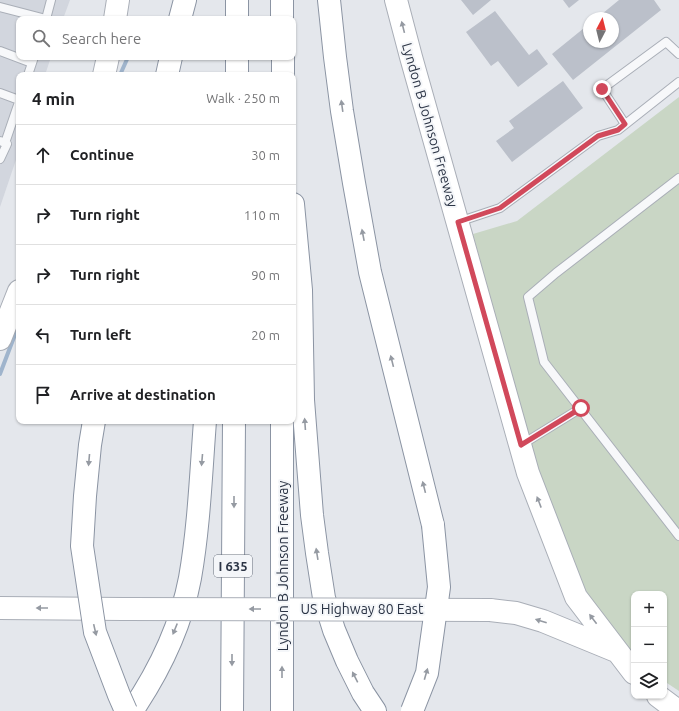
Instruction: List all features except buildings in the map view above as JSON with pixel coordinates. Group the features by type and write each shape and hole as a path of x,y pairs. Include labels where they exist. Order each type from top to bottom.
{"main road":[{"path":"115,16 118,0"},
{"path":"181,16 185,0"},
{"path":"237,0 237,16"},
{"path":"282,0 282,16"},
{"path":"329,0 342,111 370,272 433,525 439,587 427,673 412,711"},
{"name":"Lyndon B Johnson Freeway","path":"396,0 528,473 576,597 616,651"},
{"path":"105,72 107,60"},
{"path":"168,72 170,60"},
{"path":"237,60 237,72"},
{"path":"283,60 283,72"},
{"path":"296,236 301,290 303,400 316,553 324,598 334,630 363,693 375,711"},
{"path":"0,339 16,299"},
{"path":"94,424 90,445 82,546 95,632 118,695 126,711"},
{"path":"132,711 163,660 178,623 190,579 205,424"},
{"name":"I 635","path":"232,711 234,424"},
{"name":"Lyndon B Johnson Freeway","path":"282,424 282,711"},
{"name":"US Highway 80 East","path":"0,608 490,610 516,613 543,621 616,651 631,669"},
{"path":"662,699 678,711"}],"lane":[{"path":"47,16 51,0"},
{"path":"0,7 34,16"},
{"path":"625,124 602,89 666,42 679,54"},
{"path":"0,51 16,55"},
{"path":"29,72 33,60"},
{"path":"458,222 500,208 598,136 618,130 679,82"},
{"path":"0,93 16,100"},
{"path":"0,159 6,144 3,142 16,109"},
{"path":"679,178 556,273 528,297 544,362 679,536"},
{"path":"521,445 581,408"}],"shaded area":[{"path":"0,0 70,0 64,16 16,16 16,60 50,60 46,72 16,72 16,160 0,207"}],"green space":[{"path":"679,97 679,691 667,683 667,591 631,591 631,651 616,637 589,597 553,520 532,453 473,234 517,221"}],"waterway":[{"path":"121,72 127,60"},
{"path":"0,374 16,332"}],"route":[{"path":"581,408 521,445 458,222 500,208 598,136 618,130 625,124 602,89"}]}
